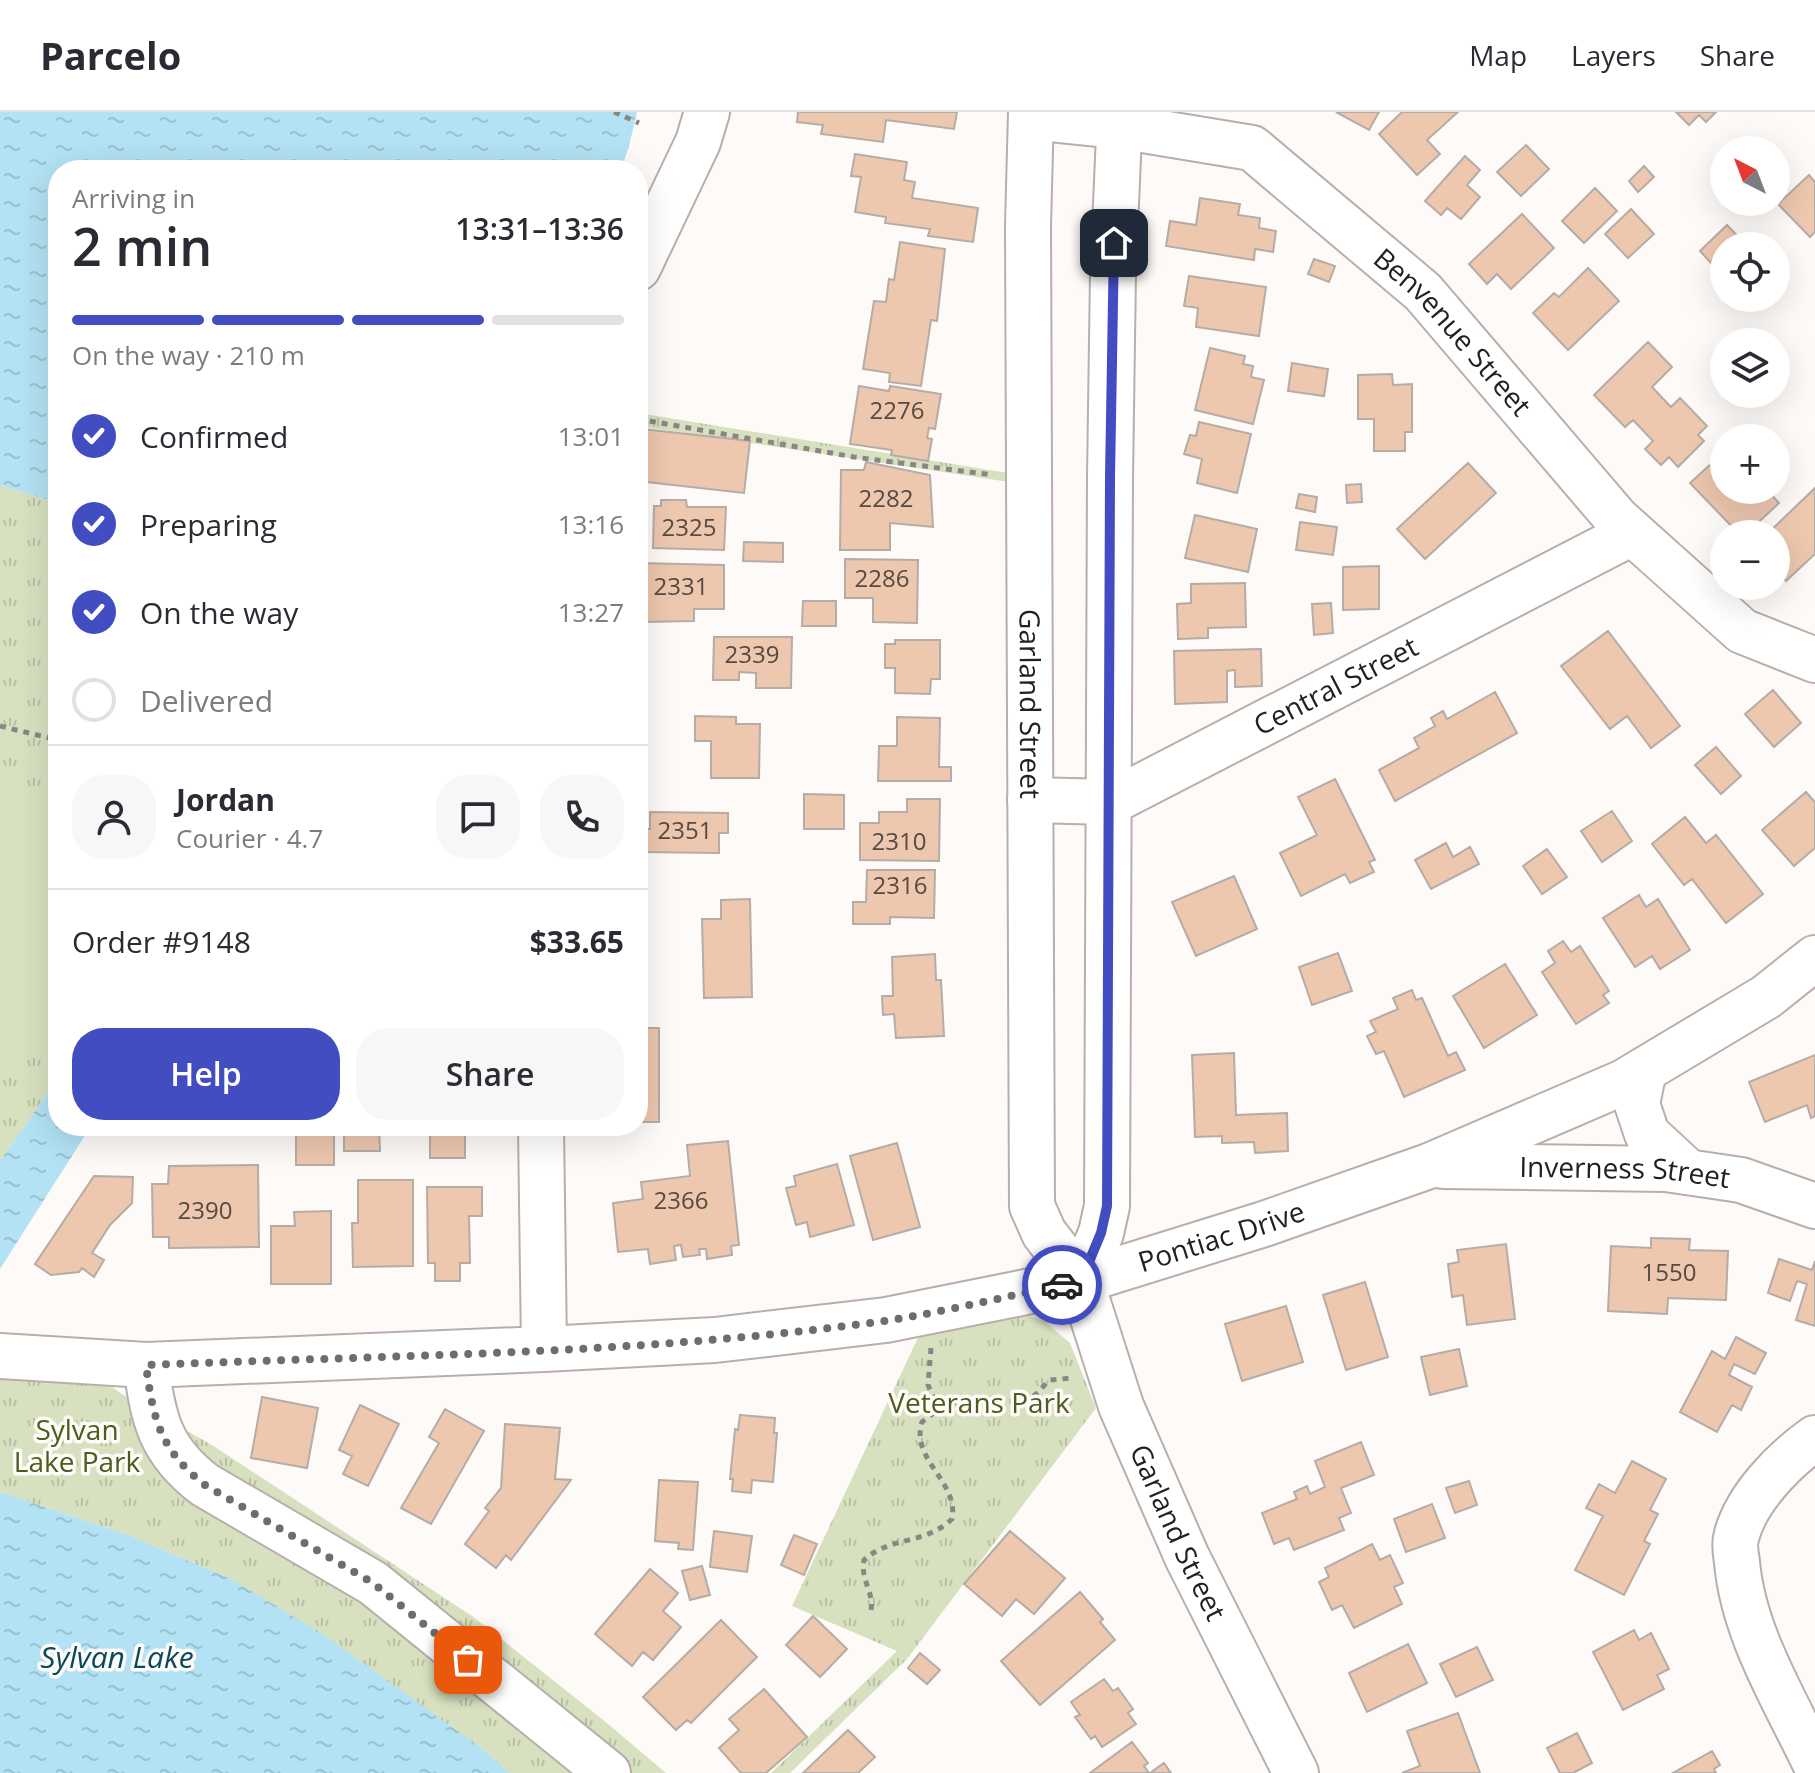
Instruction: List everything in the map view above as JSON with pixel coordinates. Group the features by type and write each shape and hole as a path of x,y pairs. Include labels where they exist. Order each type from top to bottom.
{"street":[{"path":"648,247 698,142 707,112"},
{"name":"Benvenue Street","path":"1031,114 1119,119 1252,148 1423,292 1632,533 1742,631 1815,660"},
{"name":"Garland Street","path":"1031,114 1028,226 1031,1199 1040,1227 1081,1281 1121,1406 1187,1557 1296,1773"},
{"path":"1081,1281 1101,1233 1107,1206 1110,477 1119,119"},
{"name":"Central Street","path":"1030,800 1111,802 1632,533"},
{"name":"Pontiac Drive","path":"0,1356 146,1365 715,1340 886,1320 1081,1281 1264,1224 1429,1166 1624,1082 1766,997 1815,958"},
{"path":"1644,1070 1637,1104 1647,1134 1688,1172"},
{"path":"541,1136 544,1349"},
{"name":"Inverness Street","path":"1429,1166 1666,1169 1741,1180 1815,1206"},
{"path":"146,1365 157,1427 184,1469 205,1485 373,1583 608,1773"},
{"path":"1815,1438 1795,1452 1754,1496 1735,1539 1739,1588 1753,1628 1815,1763"}],"path":[{"path":"614,112 639,123"},
{"path":"648,421 854,457 1009,477 1029,476"},
{"path":"0,726 48,738"},
{"path":"929,1312 931,1343 928,1385 939,1410"},
{"path":"871,1610 872,1595 864,1578 864,1560 878,1550 928,1536 952,1519 952,1495 923,1451 920,1441 922,1422 949,1404 973,1399 1020,1401 1033,1397 1050,1380 1079,1379"}],"green space":[{"path":"648,415 1008,473 1009,482 648,428"},
{"path":"0,485 48,500 48,1092 0,1161"},
{"path":"0,789 48,791 48,1059 0,1057"},
{"name":"Veterans Park","path":"1016,1311 1044,1321 1070,1343 1096,1408 907,1659 790,1773 771,1773 897,1651 792,1606 922,1329"},
{"name":"Sylvan Lake Park","path":"0,1372 104,1380 120,1393 212,1445 472,1616 666,1773 510,1773 484,1750 231,1579 128,1535 0,1492"}],"water":[{"path":"0,112 637,112 624,160 48,160 48,500 0,485"},
{"path":"48,1092 48,1136 85,1136 0,1269 0,1161"},
{"name":"Sylvan Lake","path":"0,1492 128,1535 231,1579 321,1633 484,1750 510,1773 0,1773"}],"building":[{"path":"798,112 957,112 954,129 886,120 883,142 821,134 823,125 797,122"},
{"path":"1336,112 1379,112 1369,130"},
{"path":"1402,112 1458,112 1427,140 1440,154 1417,175 1379,134"},
{"path":"1676,112 1716,112 1706,122 1699,115 1689,125"},
{"path":"1526,145 1549,169 1521,196 1497,172"},
{"path":"855,154 907,162 904,180 915,182 912,198 978,208 973,242 928,236 930,229 885,223 886,217 855,212 861,177 851,176"},
{"path":"1465,156 1480,170 1467,185 1480,197 1461,219 1447,208 1441,215 1425,201"},
{"path":"1644,166 1654,177 1638,192 1629,181"},
{"path":"1809,175 1815,182 1815,232 1810,237 1790,216 1790,193"},
{"path":"1595,188 1617,211 1584,243 1562,221"},
{"path":"1200,198 1240,204 1238,215 1260,218 1259,228 1276,231 1273,252 1255,249 1254,260 1166,246 1170,221 1196,225"},
{"path":"1631,209 1654,234 1628,258 1605,234"},
{"path":"1522,214 1554,248 1511,289 1497,274 1487,284 1469,264"},
{"path":"1727,225 1734,232 1720,232"},
{"path":"1710,241 1710,262 1700,251"},
{"path":"900,242 945,249 937,321 931,320 921,386 889,382 890,373 863,369 874,301 886,302 889,279 894,280"},
{"path":"1314,259 1335,266 1329,282 1308,274"},
{"path":"1588,268 1619,301 1568,350 1533,313 1554,293 1559,297"},
{"path":"1189,276 1266,287 1259,336 1196,327 1198,308 1184,306"},
{"path":"1648,342 1672,367 1652,387 1671,407 1680,398 1707,426 1698,435 1704,441 1678,467 1669,457 1661,465 1645,449 1653,441 1633,420 1625,427 1594,395"},
{"path":"1210,348 1245,356 1243,364 1253,366 1251,377 1264,380 1253,424 1195,410"},
{"path":"1292,363 1328,369 1324,396 1288,391"},
{"path":"1392,374 1393,385 1412,384 1412,432 1405,432 1405,451 1374,451 1374,419 1358,419 1358,375"},
{"path":"859,386 889,391 890,386 941,394 935,429 929,428 927,438 932,439 928,461 891,455 892,450 850,444"},
{"path":"1199,422 1251,434 1237,493 1197,483 1202,459 1184,454 1190,435 1196,436"},
{"path":"648,430 750,441 744,493 648,482"},
{"path":"866,462 930,475 933,527 890,523 890,550 840,550 841,470 864,470"},
{"path":"1468,463 1496,493 1425,559 1397,529"},
{"path":"1710,465 1710,504 1690,483"},
{"path":"1361,484 1362,502 1347,503 1346,485"},
{"path":"1815,488 1815,554 1790,577 1790,520 1782,520"},
{"path":"1299,494 1317,497 1315,512 1296,508"},
{"path":"661,500 686,500 687,507 726,507 724,550 653,548 654,506 661,506"},
{"path":"1710,504 1778,504 1761,520 1726,520"},
{"path":"1195,515 1257,529 1248,572 1185,558"},
{"path":"1300,522 1337,527 1333,555 1296,550"},
{"path":"744,542 783,543 783,562 743,561"},
{"path":"845,559 918,560 917,623 873,622 873,598 845,598"},
{"path":"648,563 724,565 724,609 694,609 694,621 648,622"},
{"path":"1379,566 1379,609 1343,610 1343,567"},
{"path":"1245,583 1246,627 1208,628 1208,638 1178,639 1177,604 1191,603 1191,584"},
{"path":"803,601 836,601 836,626 802,626"},
{"path":"1331,603 1333,633 1314,635 1312,604"},
{"path":"1608,631 1680,726 1651,748 1627,716 1610,729 1561,666"},
{"path":"714,637 792,637 791,688 756,688 756,673 739,672 739,680 713,680"},
{"path":"895,640 940,640 940,679 931,679 930,694 895,693 895,668 885,668 885,644 895,644"},
{"path":"1261,649 1262,686 1235,687 1235,670 1227,671 1227,702 1175,704 1174,651"},
{"path":"1773,690 1801,723 1774,747 1745,714"},
{"path":"1495,692 1517,733 1395,801 1379,770 1419,748 1414,738 1435,726 1431,718 1443,711 1447,719"},
{"path":"695,716 736,717 736,724 760,724 759,778 711,778 711,741 695,741"},
{"path":"897,717 940,718 939,767 951,767 951,781 878,781 879,746 897,746"},
{"path":"1716,747 1741,776 1721,794 1695,765"},
{"path":"1335,779 1375,860 1369,862 1374,872 1350,883 1345,874 1301,896 1280,853 1317,835 1298,797"},
{"path":"1806,792 1815,802 1815,848 1794,866 1762,830"},
{"path":"804,794 844,795 844,829 804,829"},
{"path":"907,799 940,799 939,861 860,860 860,823 879,823 879,812 907,812"},
{"path":"1612,811 1632,841 1602,862 1581,831"},
{"path":"650,812 728,813 728,833 719,833 719,853 648,852"},
{"path":"1685,817 1706,843 1716,835 1763,894 1726,923 1692,879 1684,885 1652,844"},
{"path":"1446,843 1453,857 1470,847 1479,864 1431,889 1415,860"},
{"path":"1547,849 1567,877 1542,894 1523,866"},
{"path":"867,870 935,870 934,918 890,917 890,924 853,924 853,902 866,902"},
{"path":"1234,876 1257,929 1196,956 1172,902"},
{"path":"1639,895 1646,907 1658,899 1690,950 1660,969 1652,956 1635,967 1603,918"},
{"path":"750,899 752,997 704,998 702,919 721,919 721,900"},
{"path":"1563,941 1571,952 1580,946 1609,991 1603,995 1609,1003 1576,1024 1542,972 1555,963 1548,951"},
{"path":"1338,953 1352,991 1312,1005 1299,967"},
{"path":"935,954 936,980 941,980 944,1036 896,1038 894,1014 883,1015 882,996 893,996 892,957"},
{"path":"1505,964 1537,1015 1484,1048 1453,996"},
{"path":"1412,990 1416,1000 1422,998 1448,1056 1456,1052 1465,1070 1404,1097 1384,1051 1376,1054 1367,1036 1376,1032 1370,1021 1398,1009 1393,998"},
{"path":"648,1028 659,1028 659,1122 648,1122"},
{"path":"1234,1053 1236,1115 1287,1113 1288,1151 1255,1153 1254,1142 1222,1143 1222,1136 1195,1137 1192,1055"},
{"path":"1815,1055 1815,1116 1811,1118 1807,1105 1765,1122 1749,1082"},
{"path":"296,1136 334,1136 334,1165 296,1165"},
{"path":"344,1136 379,1136 380,1151 344,1151"},
{"path":"430,1136 465,1136 465,1158 430,1158"},
{"path":"728,1141 739,1245 731,1246 732,1255 707,1259 706,1249 699,1249 700,1255 683,1257 681,1245 674,1246 676,1260 650,1264 648,1249 618,1252 613,1203 643,1199 641,1182 690,1176 687,1145"},
{"path":"897,1143 920,1227 873,1240 850,1156"},
{"path":"837,1164 854,1225 810,1237 807,1222 796,1225 786,1188 796,1186 794,1176"},
{"path":"258,1165 259,1247 169,1248 169,1237 153,1237 152,1184 168,1184 169,1166"},
{"path":"94,1176 133,1177 132,1203 110,1225 92,1253 104,1260 94,1277 82,1268 79,1272 51,1275 35,1264"},
{"path":"358,1180 413,1180 413,1266 353,1267 352,1223 358,1223"},
{"path":"427,1187 482,1187 482,1216 469,1216 470,1263 460,1263 460,1281 435,1281 435,1263 428,1263"},
{"path":"331,1211 331,1284 271,1284 271,1226 295,1226 294,1212"},
{"path":"1651,1238 1690,1239 1689,1250 1728,1251 1726,1300 1668,1298 1667,1314 1608,1311 1611,1246 1651,1248"},
{"path":"1506,1244 1515,1319 1467,1325 1463,1295 1452,1297 1448,1264 1459,1262 1457,1250"},
{"path":"1779,1259 1812,1270 1815,1261 1815,1326 1796,1320 1807,1284 1797,1281 1790,1301 1768,1293"},
{"path":"1365,1282 1388,1357 1346,1370 1323,1295"},
{"path":"1286,1306 1303,1362 1242,1381 1225,1324"},
{"path":"1736,1337 1766,1353 1755,1374 1734,1364 1729,1375 1752,1387 1741,1410 1732,1405 1717,1432 1680,1412 1712,1351 1725,1359"},
{"path":"1459,1349 1467,1386 1430,1395 1421,1357"},
{"path":"262,1397 318,1408 307,1468 251,1458"},
{"path":"360,1405 399,1424 368,1486 343,1474 352,1456 339,1450"},
{"path":"445,1409 484,1431 431,1524 401,1508 439,1443 429,1437"},
{"path":"740,1415 775,1418 774,1433 777,1433 773,1482 752,1480 751,1493 732,1491 733,1479 730,1479 735,1429 738,1430"},
{"path":"505,1424 560,1428 555,1479 571,1480 511,1560 506,1555 496,1568 465,1544 489,1511 485,1508 501,1488"},
{"path":"1361,1442 1374,1475 1341,1488 1351,1513 1339,1518 1344,1530 1294,1550 1289,1538 1274,1544 1262,1513 1297,1499 1294,1492 1307,1486 1310,1494 1325,1487 1315,1461"},
{"path":"1632,1461 1666,1479 1650,1510 1658,1514 1644,1541 1650,1544 1624,1595 1575,1570 1603,1516 1586,1508 1599,1484 1615,1493"},
{"path":"659,1480 698,1482 693,1550 678,1549 679,1543 655,1541"},
{"path":"1469,1481 1477,1505 1455,1513 1446,1488"},
{"path":"1432,1504 1445,1538 1406,1552 1394,1519"},
{"path":"714,1531 752,1536 747,1572 710,1567"},
{"path":"1010,1531 1065,1578 1034,1614 1016,1599 1002,1616 964,1584"},
{"path":"794,1535 817,1544 804,1575 781,1565"},
{"path":"1372,1544 1380,1560 1390,1555 1403,1583 1394,1587 1402,1604 1354,1628 1342,1605 1332,1610 1319,1582 1329,1577 1325,1568"},
{"path":"702,1566 710,1595 690,1600 682,1571"},
{"path":"650,1569 678,1593 663,1611 681,1627 653,1660 643,1652 632,1666 595,1634"},
{"path":"1080,1592 1103,1619 1100,1622 1115,1640 1040,1705 1001,1661"},
{"path":"813,1616 847,1649 820,1677 786,1645"},
{"path":"721,1620 757,1657 691,1723 687,1720 676,1730 643,1697"},
{"path":"1634,1630 1639,1640 1651,1633 1669,1669 1657,1675 1664,1689 1623,1710 1593,1652"},
{"path":"1408,1644 1427,1683 1367,1712 1349,1673"},
{"path":"1477,1647 1493,1680 1456,1697 1440,1664"},
{"path":"920,1653 940,1670 927,1684 908,1668"},
{"path":"1104,1679 1113,1691 1118,1688 1133,1709 1128,1713 1136,1724 1102,1747 1095,1736 1091,1739 1075,1717 1080,1715 1071,1702"},
{"path":"764,1689 807,1737 766,1773 741,1773 719,1748 739,1730 729,1719"},
{"path":"1458,1713 1480,1773 1402,1773 1420,1766 1407,1731"},
{"path":"848,1730 875,1757 858,1773 803,1773"},
{"path":"1577,1733 1592,1763 1573,1773 1560,1773 1547,1748"},
{"path":"1132,1742 1148,1763 1144,1766 1149,1773 1090,1773"},
{"path":"1712,1751 1720,1765 1714,1769 1716,1773 1673,1773"},
{"path":"1164,1763 1171,1773 1150,1773"}],"way so far":[{"path":"468,1660 373,1583 205,1485 184,1469 157,1427 146,1365 715,1340 886,1320 1062,1285"}],"route":[{"path":"1062,1285 1081,1281 1101,1233 1107,1206 1114,243"}]}
